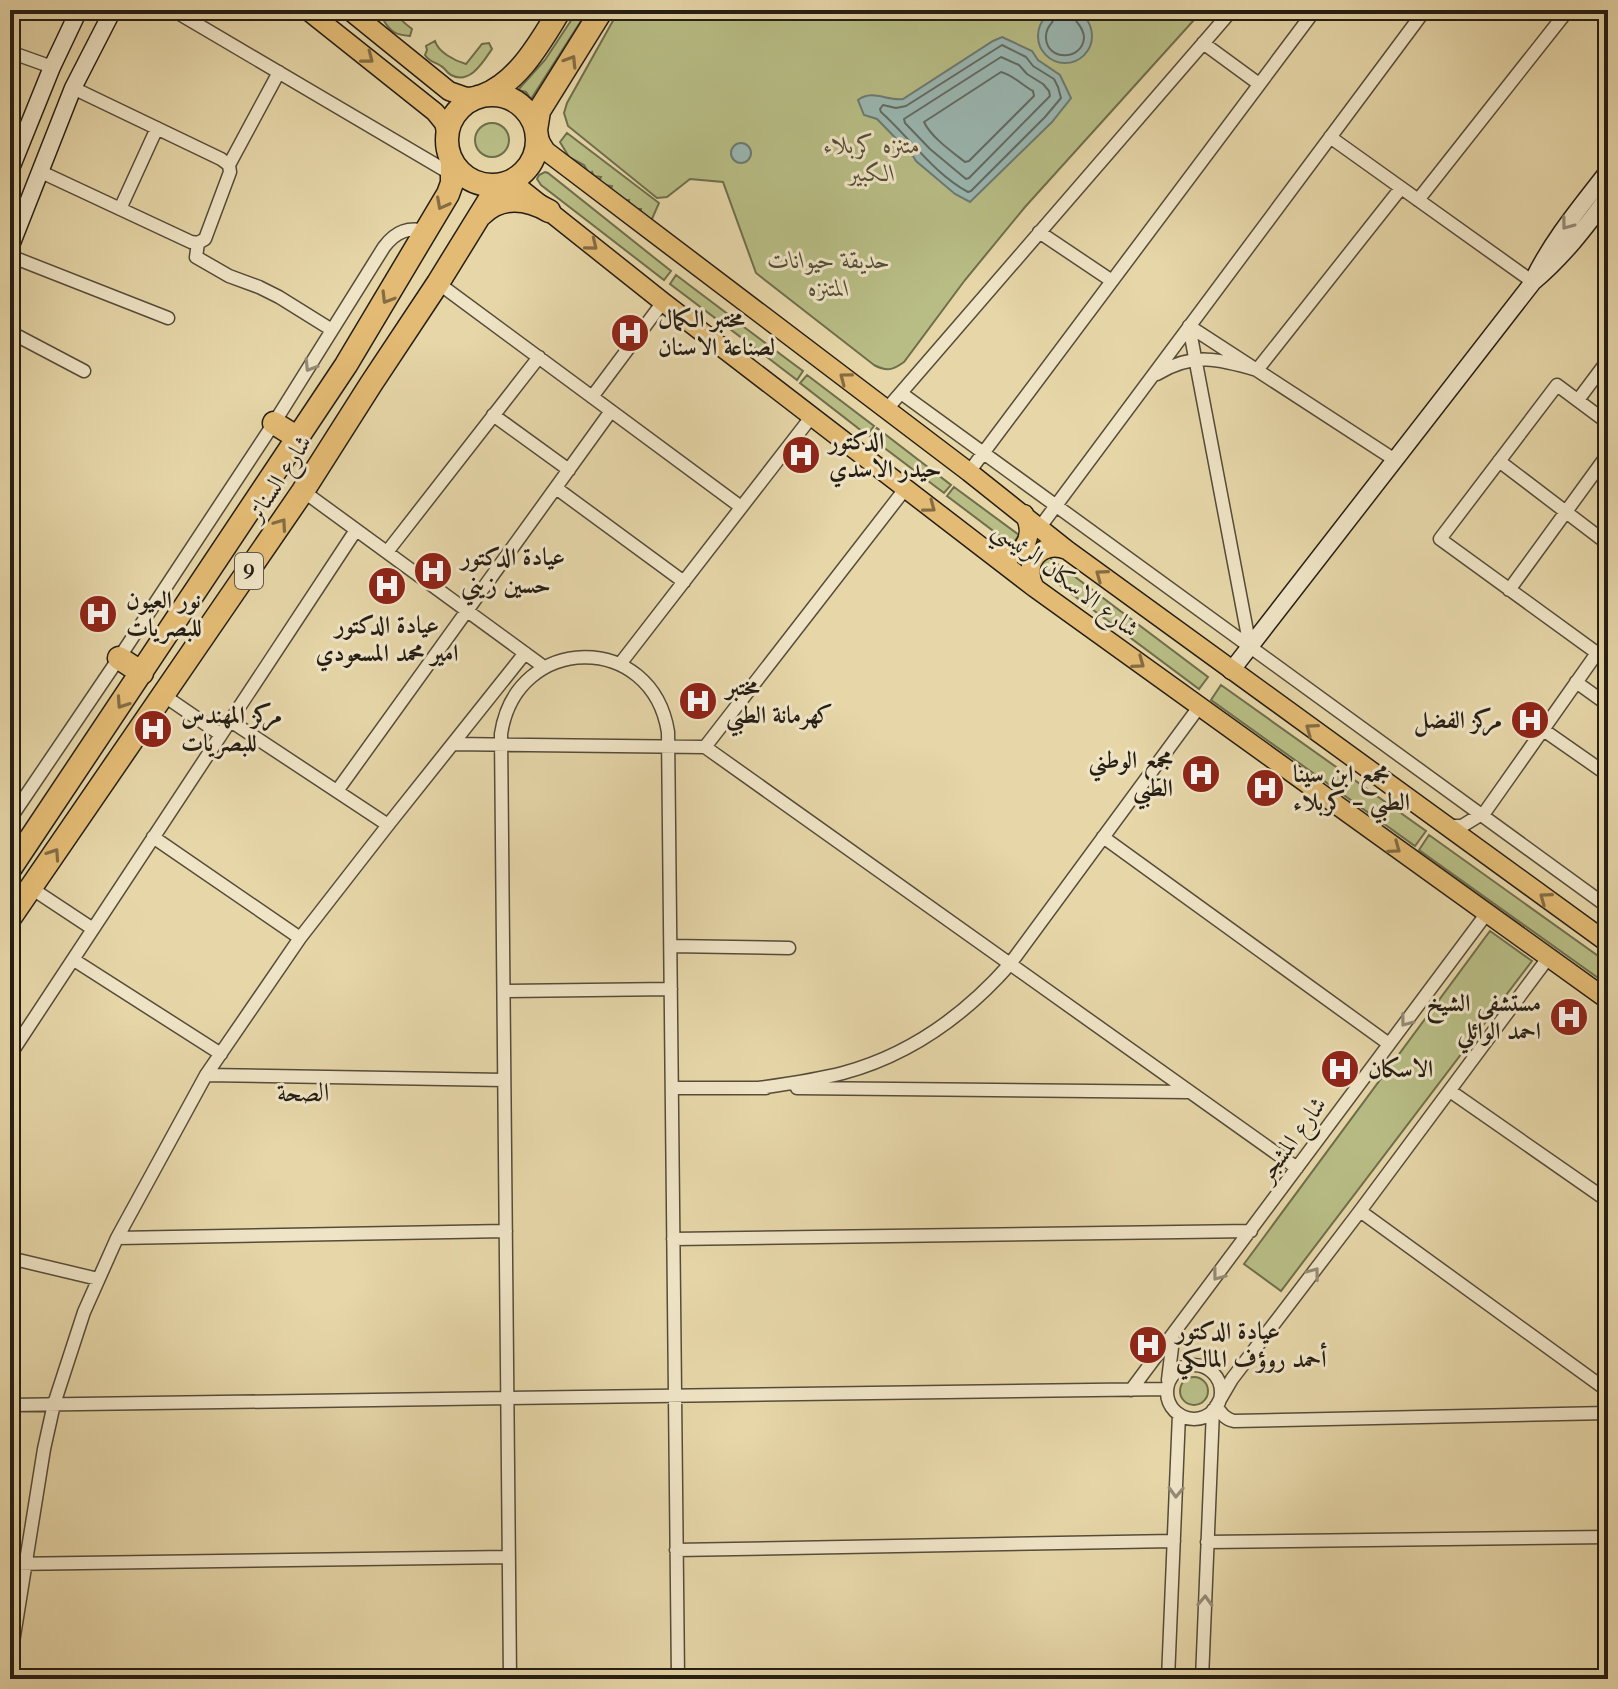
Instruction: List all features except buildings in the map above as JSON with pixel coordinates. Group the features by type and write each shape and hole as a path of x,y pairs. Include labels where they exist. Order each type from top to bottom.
{"highway":[{"path":"506,183 484,185 452,168 447,136 450,125 455,115 471,100 496,90 517,71 560,10"},
{"name":"9","path":"506,183 528,167 537,143 537,120 602,10"},
{"path":"481,96 509,98 537,120"},
{"name":"شارع السناتر","path":"10,869 371,326 448,194 452,168"},
{"name":"شارع السناتر","path":"10,918 303,491 496,189 506,183"},
{"path":"478,217 493,204 511,200 534,203 549,211"},
{"path":"371,326 369,338 377,347 388,349 398,344"},
{"path":"346,365 355,360 366,362 374,374 371,384"},
{"path":"274,423 298,438"},
{"path":"119,658 142,673"}],"main road":[{"path":"307,10 435,112 444,123 447,136"},
{"path":"349,10 449,91 466,97 481,96"},
{"name":"شارع الاسكان الرئيسي","path":"537,120 538,139 546,151 1024,514 1067,550 1607,940"},
{"name":"شارع الاسكان الرئيسي","path":"506,183 516,185 1035,588 1608,1000"},
{"path":"992,554 1005,556 1023,547 1029,534 1024,514"},
{"path":"1035,588 1030,574 1039,553 1053,547 1067,550"}],"street":[{"path":"10,169 79,10"},
{"path":"10,248 73,88 113,10"},
{"path":"173,10 452,168"},
{"path":"886,410 1232,10"},
{"path":"969,472 1315,10"},
{"path":"1040,527 1425,10"},
{"path":"1418,200 1568,10"},
{"path":"1203,43 1259,84"},
{"path":"10,52 52,67"},
{"path":"39,171 198,243 205,239 214,217 230,172 229,165 279,72"},
{"path":"73,88 229,165"},
{"path":"120,209 157,128"},
{"path":"1330,137 1533,282"},
{"path":"1533,282 1544,257 1608,171"},
{"path":"1257,370 1401,188"},
{"path":"1231,671 1533,282 1570,247 1608,197"},
{"path":"10,819 274,423 391,238 408,229 427,231"},
{"path":"1039,232 1112,281"},
{"path":"198,243 196,257 229,276 279,297 332,330"},
{"path":"10,256 168,318"},
{"path":"438,283 741,507"},
{"path":"592,397 663,302"},
{"path":"1189,326 1250,647"},
{"path":"1189,326 1395,460"},
{"path":"10,332 84,371"},
{"path":"387,552 539,357"},
{"path":"1149,380 1173,366 1210,359 1257,370"},
{"path":"1578,400 1608,360"},
{"path":"1608,423 1557,385 1440,539 1608,661"},
{"path":"901,393 1608,907"},
{"path":"337,791 611,411"},
{"path":"493,415 569,470"},
{"path":"620,664 812,416"},
{"path":"1509,590 1608,454"},
{"path":"1499,461 1608,544"},
{"path":"556,488 684,582"},
{"path":"705,747 905,489"},
{"path":"303,491 544,667"},
{"path":"10,1055 356,530"},
{"path":"10,1661 24,1564 54,1404 71,1349 117,1238 206,1075 300,938 525,653"},
{"path":"1446,826 1462,826 1482,815 1597,653"},
{"path":"510,1679 501,745 510,702 525,682 544,667 567,658 584,656 620,664 642,679 660,703 667,722 678,1679"},
{"path":"1576,682 1608,705"},
{"path":"163,695 220,734"},
{"path":"759,1088 846,1072 895,1054 933,1033 963,1011 1010,964 1199,707"},
{"path":"229,720 388,825"},
{"path":"1542,729 1608,775"},
{"path":"454,744 705,747 1297,1168"},
{"path":"153,837 300,938"},
{"path":"1103,837 1389,1044"},
{"path":"31,888 93,929"},
{"name":"شارع المشجر","path":"1131,1390 1487,913"},
{"path":"671,946 789,948"},
{"path":"1175,1332 1169,1359 1170,1403 1179,1414 1200,1418 1216,1406 1227,1387 1548,958"},
{"path":"74,960 221,1054"},
{"path":"504,991 671,989"},
{"path":"206,1075 504,1080"},
{"path":"672,1088 1189,1092"},
{"path":"1450,1091 1608,1201"},
{"path":"1360,1211 1608,1391"},
{"path":"117,1238 506,1231"},
{"path":"673,1239 1251,1231"},
{"path":"10,1258 98,1279"},
{"path":"1168,1388 1175,1372 1182,1367 1198,1365 1213,1373 1220,1387 1207,1542 1202,1679"},
{"path":"10,1405 1168,1388"},
{"path":"1216,1406 1223,1416 1234,1421 1608,1413"},
{"path":"1168,1679 1179,1414"},
{"path":"1207,1542 1608,1537"},
{"path":"676,1550 1174,1541"},
{"path":"10,1564 509,1557"},
{"path":"1598,1679 1608,1666"}],"green space":[{"path":"368,10 393,14 412,29 410,36 394,32 383,19 375,18"},
{"path":"578,10 588,10 531,99 526,92 518,90 545,60"},
{"name":"متنزه كربلاء الكبير","path":"619,10 1203,10 1025,207 904,362 883,369 756,273 723,182 690,179 667,197 657,198 568,126 564,113 567,103"},
{"path":"435,41 448,56 466,64 482,44 489,43 492,49 475,71 458,77 425,55 426,46"},
{"path":"492,123 504,128 509,140 504,152 492,157 480,152 475,140 480,128"},
{"path":"567,133 659,203 652,219 645,219 641,209 632,209 629,200 624,201 610,192 612,186 604,185 599,181 601,177 594,176 592,172 590,175 584,165 569,157 560,142"},
{"path":"545,172 671,271 664,280 541,185 537,179"},
{"path":"676,275 733,318 727,327 670,284"},
{"path":"736,321 803,371 797,380 730,329"},
{"path":"807,375 874,426 867,435 800,383"},
{"path":"877,428 951,485 944,493 870,437"},
{"path":"954,487 1019,535 1012,545 947,496"},
{"path":"1038,549 1208,677 1199,689 1029,562"},
{"path":"1221,685 1426,831 1415,846 1211,700"},
{"path":"1429,835 1608,963 1608,985 1419,850"},
{"path":"1490,931 1532,961 1281,1291 1244,1264"},
{"path":"1194,1377 1204,1381 1208,1391 1204,1401 1194,1405 1184,1401 1180,1391 1184,1381"}],"water":[{"path":"1065,9 1084,17 1092,36 1084,55 1065,63 1046,55 1038,36 1046,17"},
{"path":"1002,37 1032,51 1038,60 1060,75 1071,98 1052,122 970,202 955,194 916,161 877,119 864,115 858,100 869,95 903,99"},
{"path":"741,143 748,146 751,153 748,160 741,163 734,160 731,153 734,146"}],"place":[{"name":"مختبر الكمال لصناعة الاسنان","path":"630,333"},
{"name":"الدكتور حيدر الاسدي","path":"801,455"},
{"name":"عيادة الدكتور حسين زيني","path":"433,571"},
{"name":"عيادة الدكتور امير محمد المسعودي","path":"387,586"},
{"name":"نور العيون للبصريات","path":"98,614"},
{"name":"مختبر كهرمانة الطبي","path":"698,701"},
{"name":"مركز الفضل","path":"1530,720"},
{"name":"مركز المهندس للبصريات","path":"153,729"},
{"name":"مجمع الوطني الطبي","path":"1201,774"},
{"name":"مجمع ابن سينا الطبي - كربلاء","path":"1265,788"},
{"name":"مستشفى الشيخ احمد الوائلي","path":"1569,1017"},
{"name":"الاسكان","path":"1340,1069"},
{"name":"عيادة الدكتور أحمد روؤف المالكي","path":"1148,1345"}],"district":[{"name":"الصحة","path":"303,1092"}],"park label":[{"name":"حديقة حيوانات المتنزه","path":"829,274"}]}
